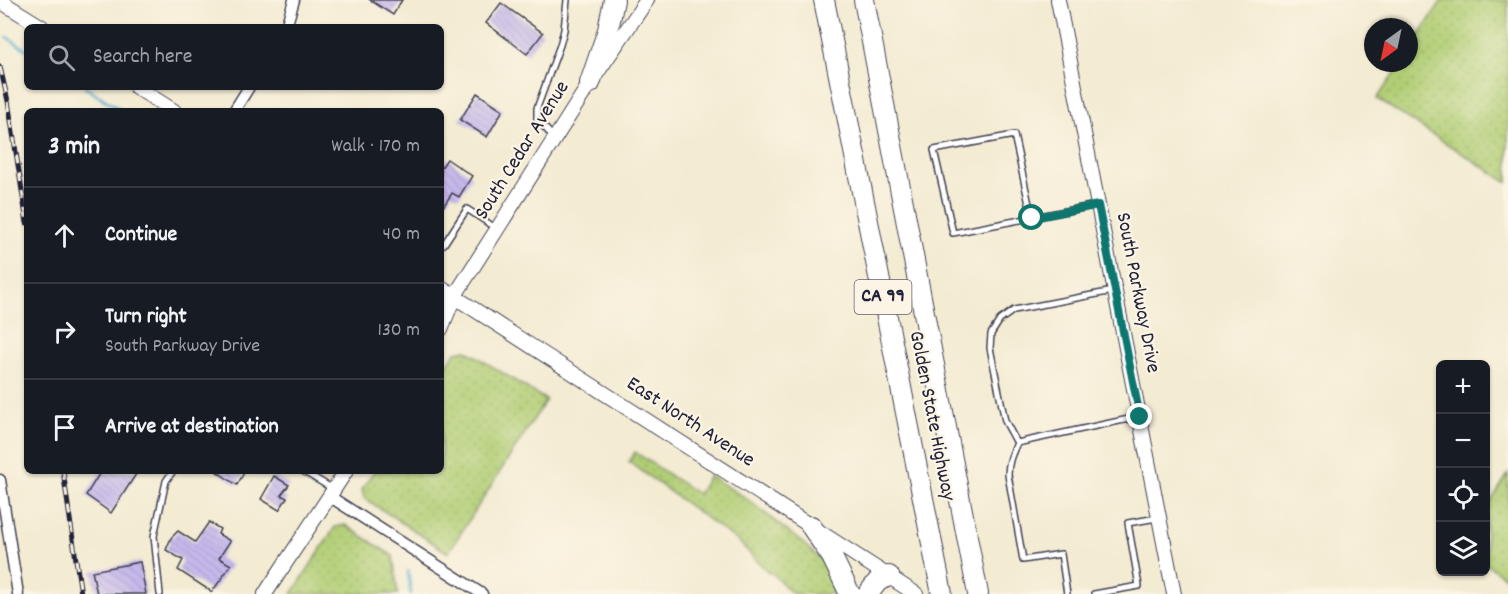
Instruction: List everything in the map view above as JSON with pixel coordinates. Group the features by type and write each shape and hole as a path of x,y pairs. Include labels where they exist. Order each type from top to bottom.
{"highway":[{"path":"590,83 609,30 614,0"},
{"name":"Golden State Highway","path":"824,0 942,594"},
{"name":"Golden State Highway","path":"864,0 978,594"},
{"path":"811,526 832,557 850,594"},
{"path":"868,594 878,581 889,576"}],"street":[{"path":"287,24 294,0"},
{"name":"South Cedar Avenue","path":"444,322 454,297 590,83 647,0"},
{"name":"South Parkway Drive","path":"1058,0 1174,594"},
{"path":"0,1 37,24"},
{"path":"141,90 169,108"},
{"path":"236,108 247,90"},
{"name":"East North Avenue","path":"444,290 913,592"},
{"path":"265,594 344,474"},
{"path":"0,480 18,594"},
{"path":"331,493 482,594"}],"lane":[{"path":"555,139 537,119 537,108 560,45 567,0"},
{"path":"1032,218 1014,135 934,150 953,234 1098,205"},
{"path":"444,244 467,209 498,230"},
{"path":"1017,442 1005,421 990,348 991,334 1000,320 1014,310 1115,291"},
{"path":"1017,442 1140,417"},
{"path":"1017,442 1008,464 1008,475 1023,560 1060,554 1067,594"},
{"path":"160,594 154,537 166,480 170,474"},
{"path":"307,474 331,493"},
{"path":"1094,594 1139,585 1128,523 1159,518"}],"green space":[{"path":"1442,0 1508,0 1508,183 1377,99 1395,72 1418,72 1418,37"},
{"path":"466,350 546,400 448,553 364,498 362,489 372,474 444,474 444,370 456,352"},
{"path":"635,452 698,494 709,476 743,496 821,560 833,576 840,594 793,594 739,542 629,462"},
{"path":"1508,474 1508,579 1490,567 1490,503"},
{"path":"345,525 393,556 398,594 292,594 335,527"}],"building":[{"path":"370,0 402,0 393,15"},
{"path":"501,3 543,33 527,54 486,23"},
{"path":"477,93 503,110 487,137 460,120"},
{"path":"447,159 472,176 459,197 452,193 444,205 444,164"},
{"path":"99,474 136,474 111,513 86,495"},
{"path":"220,474 243,474 237,485"},
{"path":"274,476 289,485 281,495 287,498 279,510 261,499"},
{"path":"209,522 220,529 218,534 230,541 219,558 231,565 212,592 178,570 183,560 166,550 171,538 178,531 195,542"},
{"path":"140,562 146,594 97,594 92,571"}],"waterway":[{"path":"7,37 24,48"},
{"path":"90,90 117,108"},
{"path":"408,571 411,594"}],"railway":[{"path":"0,67 8,101 24,204"},
{"path":"63,474 81,594"}],"route":[{"path":"1032,218 1098,205 1140,417"}]}
